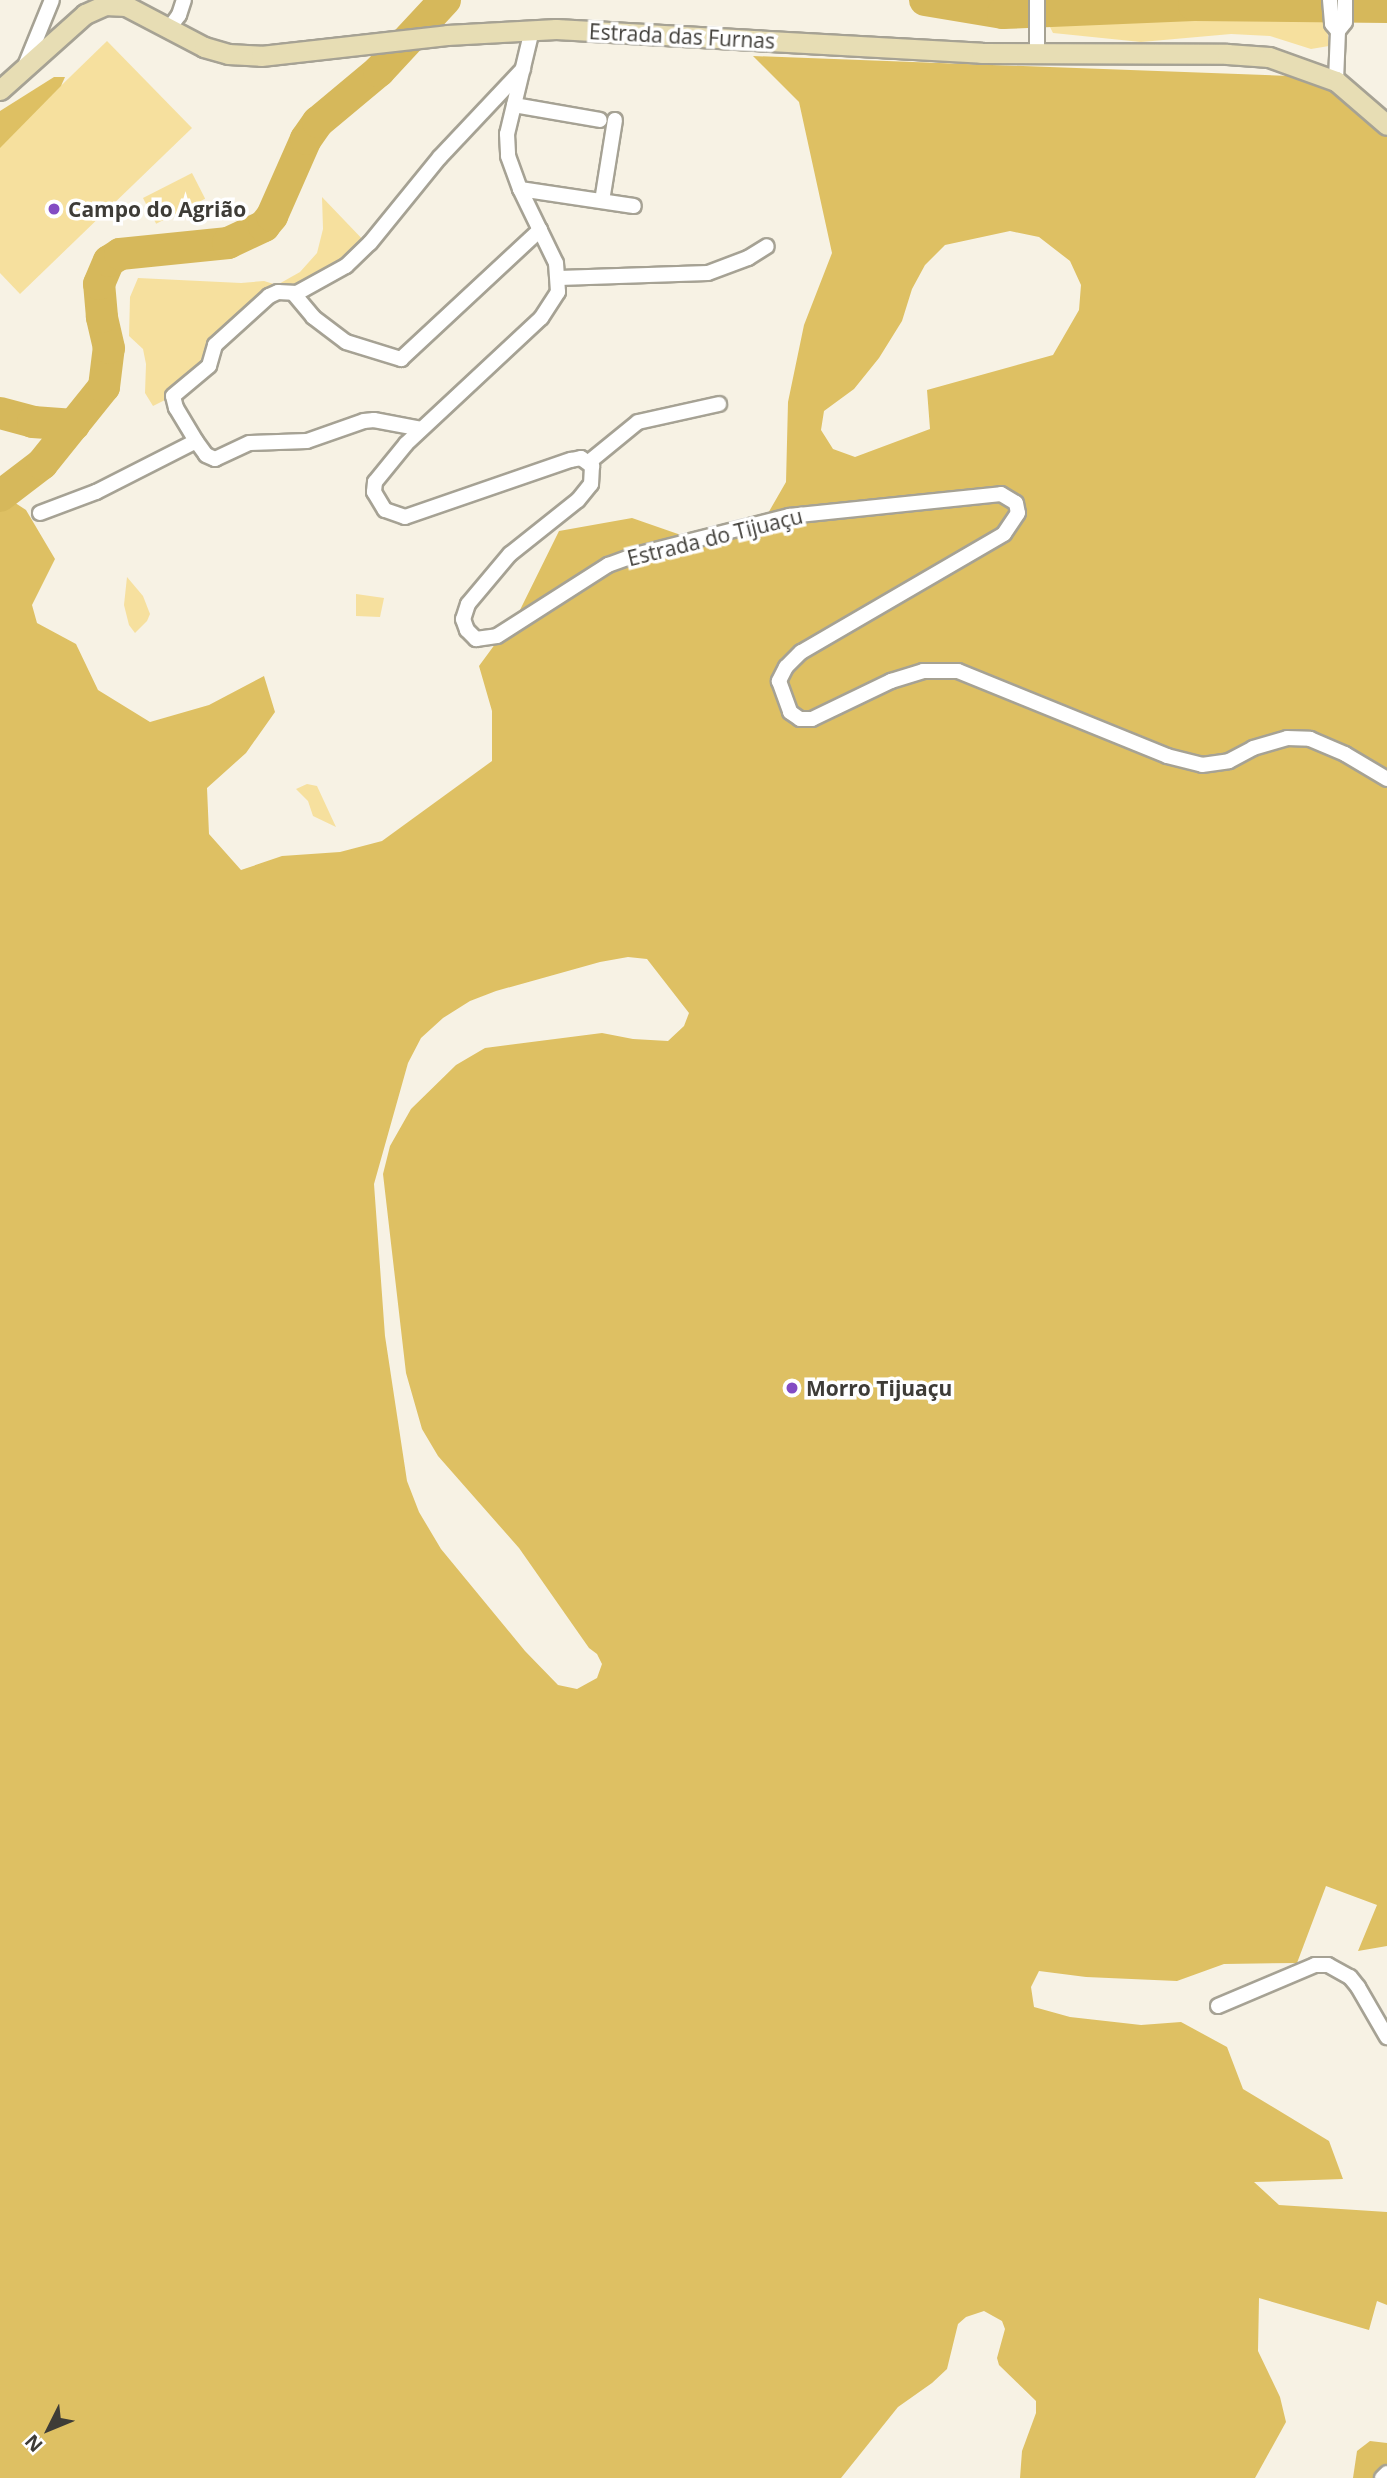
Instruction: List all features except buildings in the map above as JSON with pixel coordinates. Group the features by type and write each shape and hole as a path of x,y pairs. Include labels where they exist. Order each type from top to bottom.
{"main road":[{"name":"Estrada das Furnas","path":"0,90 22,74 85,14 98,7 126,6 167,30 204,47 228,54 261,56 447,35 532,30 1037,54 1227,54 1269,57 1336,81 1387,125"}],"street":[{"path":"22,74 52,0"},
{"path":"167,30 178,15 184,0"},
{"path":"1037,0 1037,54"},
{"path":"1336,81 1340,0"},
{"path":"532,30 507,134 508,156 520,190 556,263 558,292 541,318 421,429 375,482 374,492 379,503 393,515 405,517 419,513 571,460 589,461 638,422 719,404"},
{"path":"421,429 374,420 364,421 307,441 250,443 215,459 206,455 195,441 176,408 173,396 204,373 215,345 269,296 278,292 294,294 346,266 368,245 440,157 524,68"},
{"path":"514,105 600,120"},
{"path":"602,201 615,120"},
{"path":"520,190 634,206"},
{"path":"294,294 313,317 346,342 401,359 540,230"},
{"path":"559,278 708,273 748,258 767,246"},
{"path":"40,513 96,492 195,441"},
{"name":"Estrada do Tijuaçu","path":"589,461 594,471 591,484 578,500 510,554 468,604 463,619 467,631 476,639 497,636 608,565 635,555 789,516 1002,494 1016,503 1018,513 1004,534 801,652 786,667 779,681 790,712 800,719 812,719 891,681 923,671 958,671 1167,756 1202,765 1229,761 1253,748 1287,738 1310,739 1345,754 1387,779"},
{"path":"1219,2006 1315,1965 1328,1965 1350,1978 1358,1987 1387,2037"},
{"path":"1382,2478 1387,2473"}],"shaded area":[{"path":"1051,0 1324,0 1329,46 1311,49 1270,36 1231,34 1141,42 1053,33 1050,27"},
{"name":"Campo do Agrião","path":"107,41 192,128 20,294 0,273 0,145"},
{"path":"753,56 1343,78 1387,121 1387,1946 1358,1951 1377,1905 1326,1886 1297,1963 1224,1964 1177,1981 1086,1977 1039,1971 1031,1987 1034,2007 1070,2017 1141,2025 1181,2022 1227,2047 1243,2089 1329,2141 1343,2179 1254,2182 1279,2205 1387,2212 1387,2305 1377,2301 1369,2330 1259,2298 1258,2351 1280,2397 1286,2422 1255,2478 1020,2478 1022,2451 1036,2413 1036,2401 999,2365 997,2358 1005,2329 1002,2321 984,2311 966,2317 958,2324 947,2369 898,2407 841,2478 0,2478 0,493 26,510 55,559 32,605 37,623 76,644 98,690 150,722 209,705 264,676 275,712 246,753 207,788 209,834 241,870 282,856 340,852 382,841 492,761 492,711 479,666 520,610 559,531 632,518 701,542 763,522 786,482 788,402 804,325 832,253 799,102","holes":["1010,231 1039,237 1070,261 1081,285 1079,310 1053,355 927,390 930,429 855,457 833,449 821,430 824,411 854,389 879,358 902,321 912,289 925,265 945,245","628,957 647,959 689,1013 684,1026 668,1041 633,1039 602,1033 485,1048 456,1065 411,1109 390,1146 383,1174 406,1373 422,1429 438,1456 519,1548 589,1648 597,1654 602,1664 597,1678 577,1689 558,1685 525,1651 441,1549 419,1512 407,1481 385,1336 374,1184 408,1063 421,1038 443,1018 470,1001 496,991 600,962"]},
{"path":"54,77 65,77 61,86 0,148 0,111"},
{"path":"192,173 205,199 156,224 143,198"},
{"path":"322,197 368,245 300,292 269,296 211,360 173,396 153,406 145,393 146,364 143,349 129,336 130,297 138,278 241,283 264,281 277,285 300,272 317,253 323,229"},
{"path":"127,577 143,596 150,614 135,633 129,625 124,605"},
{"path":"356,594 384,598 380,617 356,616"},
{"path":"307,784 317,786 336,827 313,816 308,801 296,789"},
{"path":"1370,2441 1387,2443 1387,2478 1353,2478 1357,2451"}],"waterway":[{"path":"0,496 42,464 104,387 109,348 102,317 99,284 109,261 120,254 228,243 264,226 272,216 306,139 318,122 379,71 445,0"},
{"path":"925,0 1003,13 1194,5 1387,7"},
{"path":"0,413 33,422 74,425"}],"place":[{"name":"Campo do Agrião","path":"54,209"},
{"name":"Morro Tijuaçu","path":"792,1388"}]}
